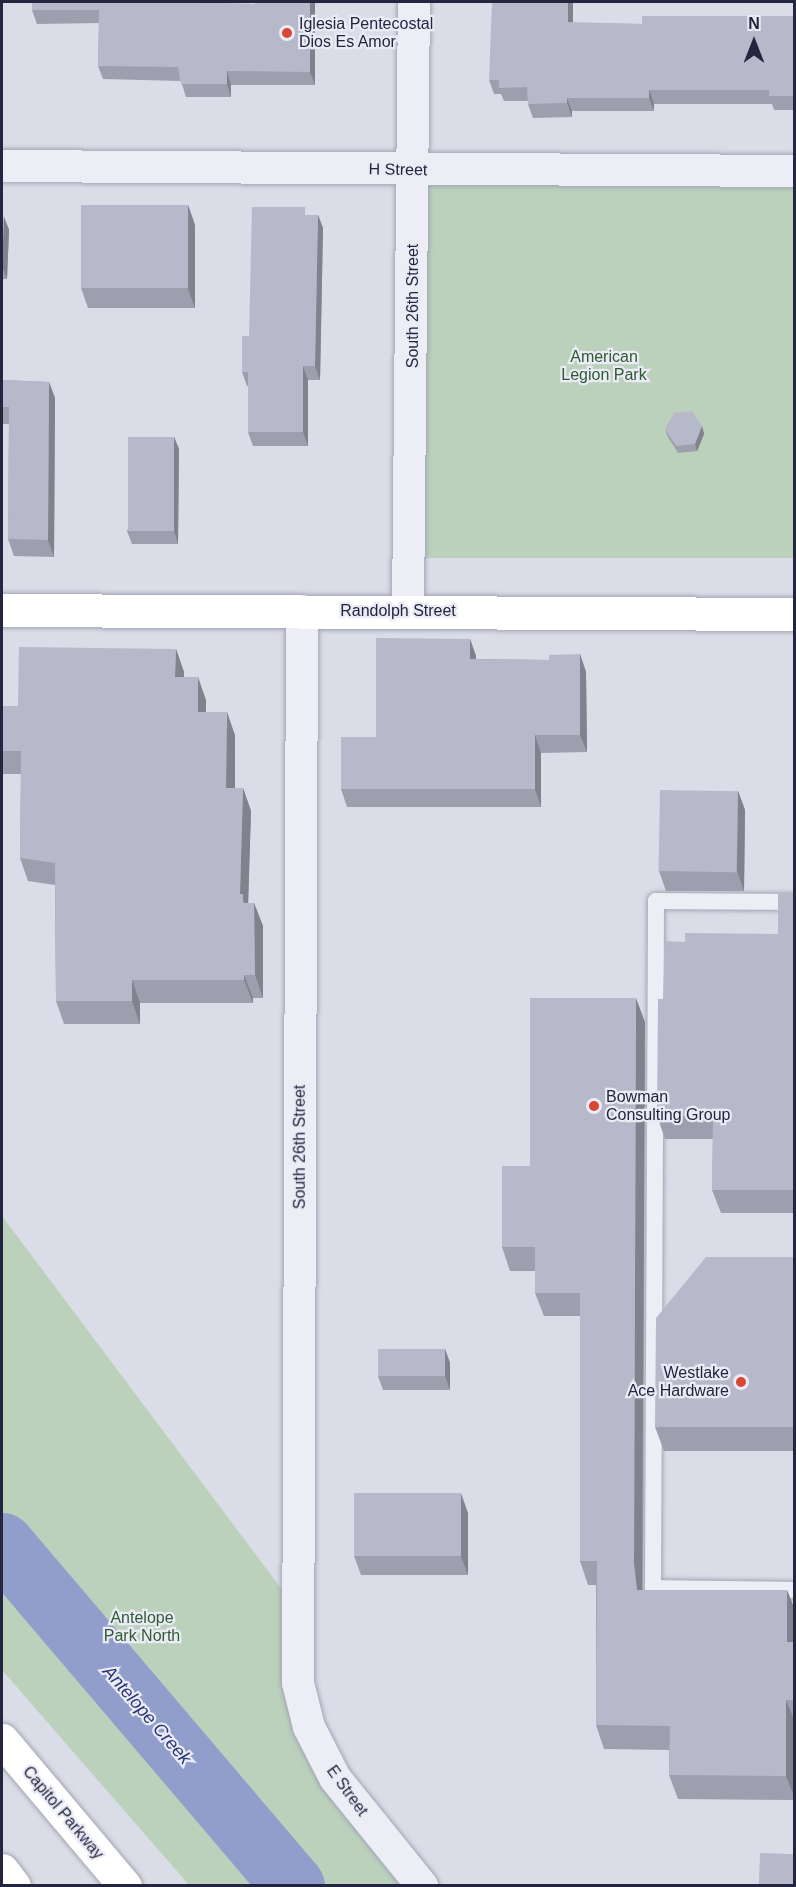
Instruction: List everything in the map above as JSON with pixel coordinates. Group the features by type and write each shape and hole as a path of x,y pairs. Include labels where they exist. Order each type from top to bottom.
{"main road":[{"name":"Randolph Street","path":"2,610 795,614"},
{"name":"Capitol Parkway","path":"2,1740 125,1886"},
{"path":"2,1870 14,1886"}],"street":[{"name":"South 26th Street","path":"408,611 414,2"},
{"name":"H Street","path":"2,166 795,171"},
{"name":"South 26th Street","path":"298,1683 302,611"},
{"name":"E Street","path":"298,1683 309,1727 335,1778 422,1886"}],"lane":[{"path":"795,902 656,901 653,1567 653,1588 795,1590"}],"green space":[{"name":"American Legion Park","path":"414,170 794,170 794,558 414,558"},
{"name":"Antelope Park North","path":"2,1216 298,1611 304,1706 422,1885 189,1885 2,1670"}],"building":[{"path":"32,2 255,4 255,2 310,2 310,72 227,71 227,84 181,84 178,67 98,66 99,10 32,10"},
{"path":"492,2 568,2 568,22 642,24 642,16 795,16 795,96 769,96 769,90 649,90 649,98 567,98 567,103 528,104 527,87 499,88 499,80 489,80"},
{"path":"81,205 188,205 188,288 81,288"},
{"path":"252,207 305,207 305,215 318,215 315,366 303,366 303,432 248,432 248,372 242,372 242,336 249,336"},
{"path":"2,217 4,217 2,266"},
{"path":"2,380 49,382 48,540 8,539 9,407 2,407"},
{"path":"692,411 702,426 695,444 676,446 665,429 674,413"},
{"path":"128,437 174,437 174,531 128,531"},
{"path":"376,638 470,639 470,659 549,660 549,655 580,654 580,735 535,735 535,789 341,789 341,737 376,737"},
{"path":"19,647 176,649 175,677 198,677 198,712 227,712 226,788 243,788 240,894 243,894 243,903 254,903 255,975 244,975 244,980 132,980 132,1001 56,1001 55,863 20,858 21,751 2,751 2,706 18,706"},
{"path":"660,790 738,791 737,872 659,871"},
{"path":"778,894 795,894 795,1190 712,1190 713,1116 657,1116 658,999 663,999 665,941 685,942 685,933 778,934"},
{"path":"530,998 636,998 634,1564 637,1590 787,1590 787,1642 794,1642 794,1700 786,1700 786,1776 669,1775 670,1726 596,1725 597,1561 580,1561 580,1293 535,1293 535,1247 502,1247 502,1166 530,1166"},
{"name":"Westlake Ace Hardware","path":"706,1257 795,1257 795,1427 655,1427 656,1318"},
{"path":"378,1349 445,1349 445,1376 378,1376"},
{"path":"354,1493 461,1493 461,1556 354,1556"},
{"path":"760,1853 794,1854 794,1886 759,1886"}],"waterway":[{"name":"Antelope Creek","path":"2,1544 293,1886"}],"place":[{"name":"Iglesia Pentecostal Dios Es Amor","path":"287,33"},
{"name":"Bowman Consulting Group","path":"594,1106"},
{"name":"Westlake Ace Hardware","path":"741,1382"}]}
